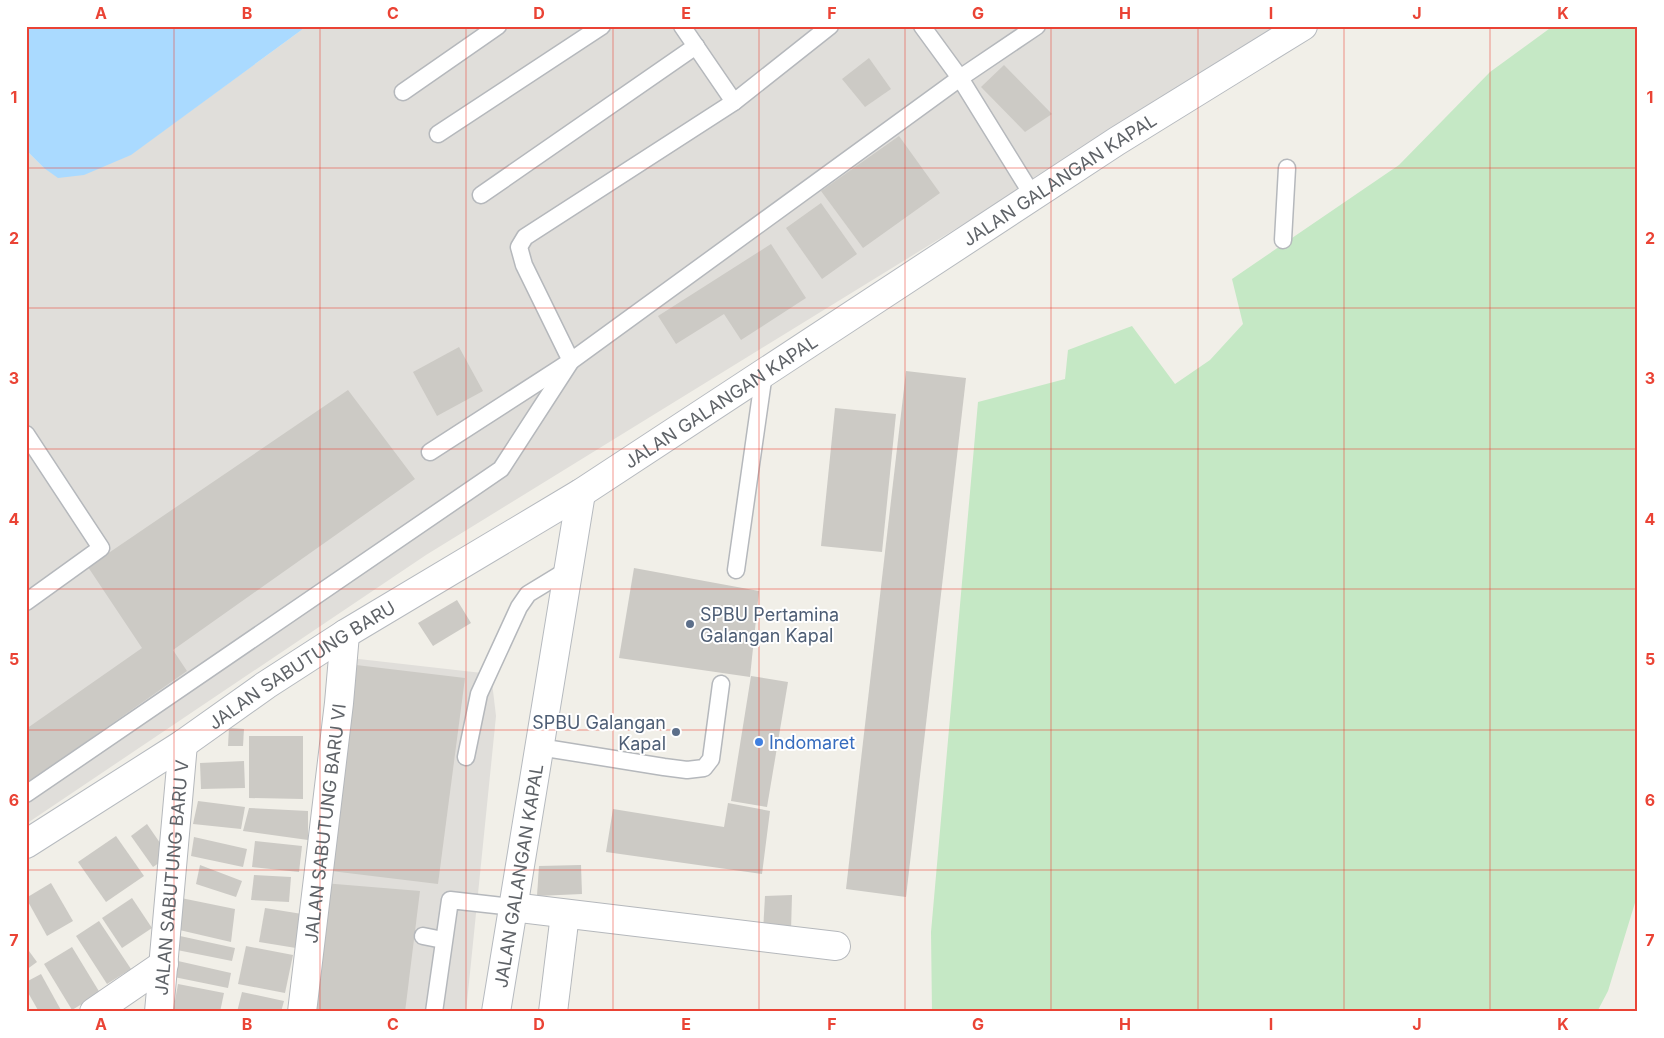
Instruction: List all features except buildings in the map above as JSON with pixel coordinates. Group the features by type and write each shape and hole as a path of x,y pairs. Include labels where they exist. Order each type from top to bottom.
{"street":[{"name":"JALAN GALANGAN KAPAL","path":"496,1012 581,493 1117,141 1303,26"},
{"name":"JALAN SABUTUNG BARU","path":"26,844 182,744 266,685 345,634 581,493"},
{"name":"JALAN SABUTUNG BARU VI","path":"302,1012 339,703 345,634"},
{"name":"JALAN SABUTUNG BARU V","path":"159,1012 182,744"},
{"path":"512,907 836,946"},
{"path":"554,1012 565,914"},
{"path":"94,1012 164,964"}],"lane":[{"path":"403,92 498,26"},
{"path":"438,134 602,26"},
{"path":"682,26 734,102"},
{"path":"571,361 524,265 519,247 525,236 734,102 830,26"},
{"path":"922,26 960,78 1033,196"},
{"path":"430,452 571,361 960,78 1037,26"},
{"path":"481,195 696,46"},
{"path":"1283,240 1287,168"},
{"path":"26,794 501,469 571,361"},
{"path":"736,570 764,373"},
{"path":"26,434 101,548 26,602"},
{"path":"466,757 479,694 519,607 528,594 569,569"},
{"path":"539,748 672,768 704,768 711,759 721,684"},
{"path":"434,1012 450,900 512,907"},
{"path":"423,936 443,940"}],"shaded area":[{"path":"307,26 1285,26 426,555 26,824 26,150 44,168 130,155"},
{"path":"350,658 491,674 496,716 466,1012 304,1012"}],"green space":[{"path":"1553,26 1638,26 1638,893 1608,991 1597,1012 932,1012 931,932 978,402 1065,379 1068,350 1132,326 1175,384 1210,360 1243,324 1232,279 1399,165 1490,72"}],"water":[{"path":"26,26 307,26 131,155 84,175 58,178 44,168 26,150"}],"place":[{"name":"SPBU Pertamina Galangan Kapal","path":"690,624"},
{"name":"SPBU Galangan Kapal","path":"676,732"},
{"name":"Indomaret","path":"759,742"}]}
